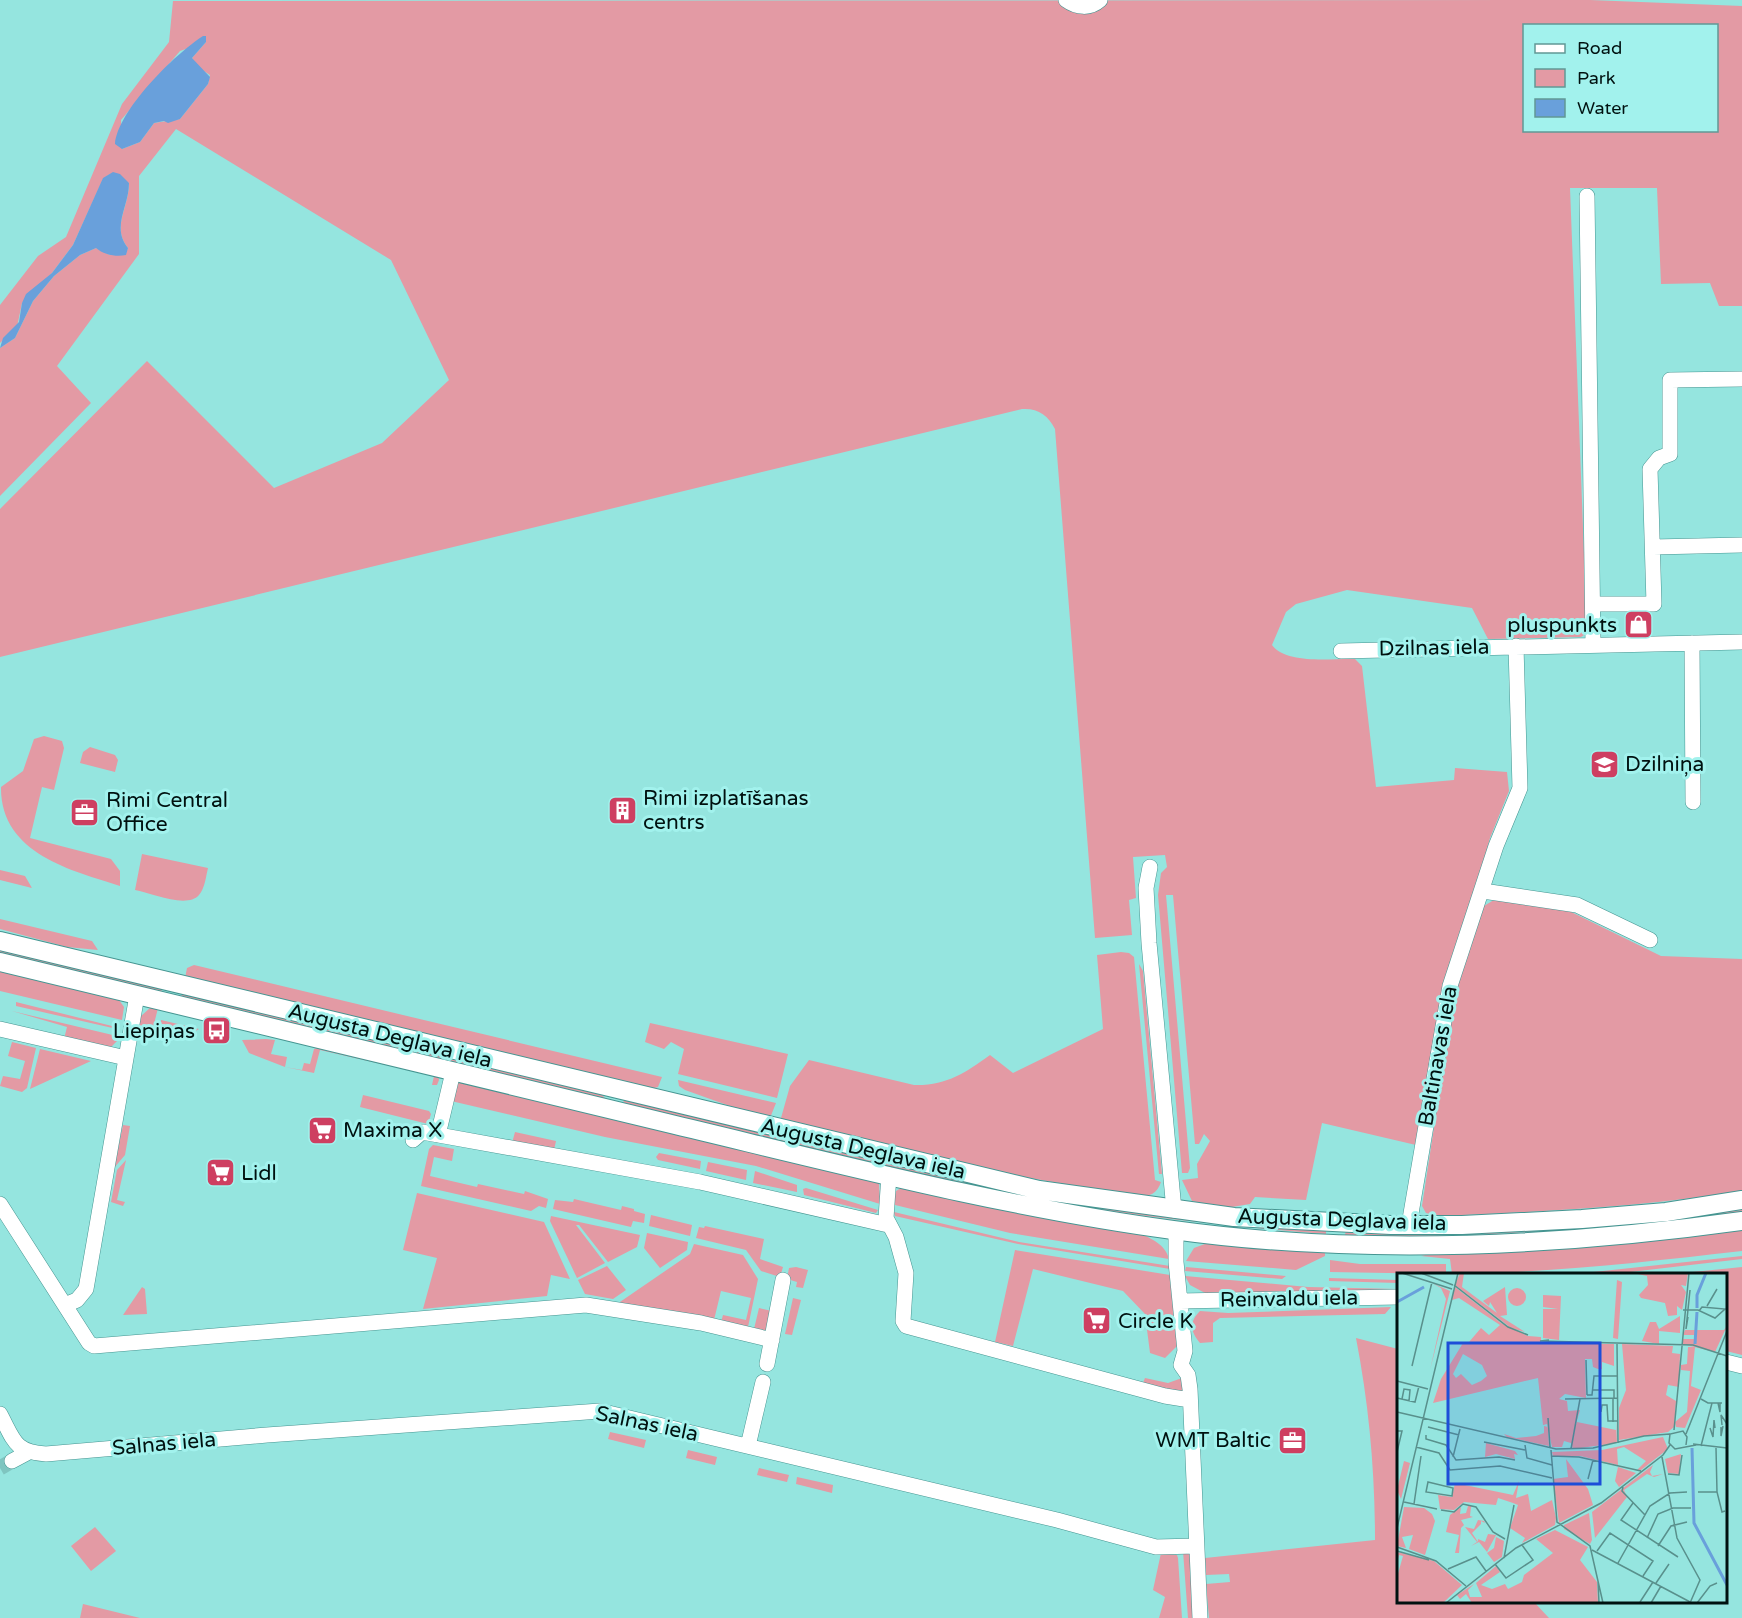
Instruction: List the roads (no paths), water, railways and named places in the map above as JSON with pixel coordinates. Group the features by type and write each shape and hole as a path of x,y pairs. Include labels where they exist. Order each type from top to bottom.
{"main road":[{"name":"Augusta Deglava iela","path":"0,941 1014,1184 1174,1210 1289,1221 1409,1225 1582,1220 1666,1212 1742,1200"},
{"name":"Augusta Deglava iela","path":"0,962 453,1072 1010,1203 1176,1231 1329,1242 1472,1244 1581,1239 1742,1221"},
{"path":"1010,1203 1014,1184"}],"street":[{"path":"1066,0 1080,7 1100,0"},
{"path":"1587,196 1593,644"},
{"path":"1593,604 1654,604 1650,469 1659,458 1670,454 1670,380 1742,379"},
{"path":"1653,547 1742,545"},
{"name":"Dzilnas iela","path":"1341,651 1742,642"},
{"path":"1692,643 1693,802"},
{"name":"Baltinavas iela","path":"1409,1225 1450,986 1496,846 1520,788 1516,646"},
{"path":"1150,867 1146,888 1149,943 1174,1210"},
{"path":"1483,891 1576,905 1650,940"},
{"path":"65,1305 77,1300 86,1289 137,995"},
{"path":"0,1029 126,1058"},
{"path":"438,1135 453,1072"},
{"path":"413,1140 418,1133 438,1135 700,1182 888,1225"},
{"path":"889,1175 886,1208 888,1225 896,1237 906,1273 903,1321 906,1326 1165,1396 1190,1400"},
{"path":"0,1204 88,1343 94,1346 586,1305 701,1323 772,1340"},
{"path":"1176,1231 1185,1351 1181,1365 1188,1375 1190,1400 1200,1618"},
{"path":"767,1364 783,1280"},
{"name":"Reinvaldu iela","path":"1180,1301 1397,1297"},
{"path":"1727,1362 1742,1366"},
{"path":"748,1446 763,1409 763,1382"},
{"name":"Salnas iela","path":"27,1453 84,1452 600,1411 1058,1520 1156,1547 1196,1546"},
{"path":"0,1414 17,1445 27,1453 12,1461"}],"water":[{"path":"206,36 206,42 192,58 210,77 208,84 180,119 168,123 164,121 154,123 140,142 122,149 115,144 118,130 126,115 150,84 191,44"},
{"path":"113,172 120,174 129,183 121,225 123,240 128,248 126,255 110,255 96,248 80,255 54,276 33,301 15,338 0,348 3,338 19,322 26,294 52,273 73,245 103,178"}],"tunnel":[{"path":"0,1468 12,1461"}],"place":[{"name":"pluspunkts","path":"1638,625"},
{"name":"Dzilniņa","path":"1604,764"},
{"name":"Rimi izplatīšanas centrs","path":"622,810"},
{"name":"Rimi Central Office","path":"85,812"},
{"name":"Liepiņas","path":"216,1031"},
{"name":"Maxima X","path":"322,1130"},
{"name":"Lidl","path":"220,1173"},
{"name":"Circle K","path":"1097,1321"},
{"name":"WMT Baltic","path":"1292,1440"}]}
